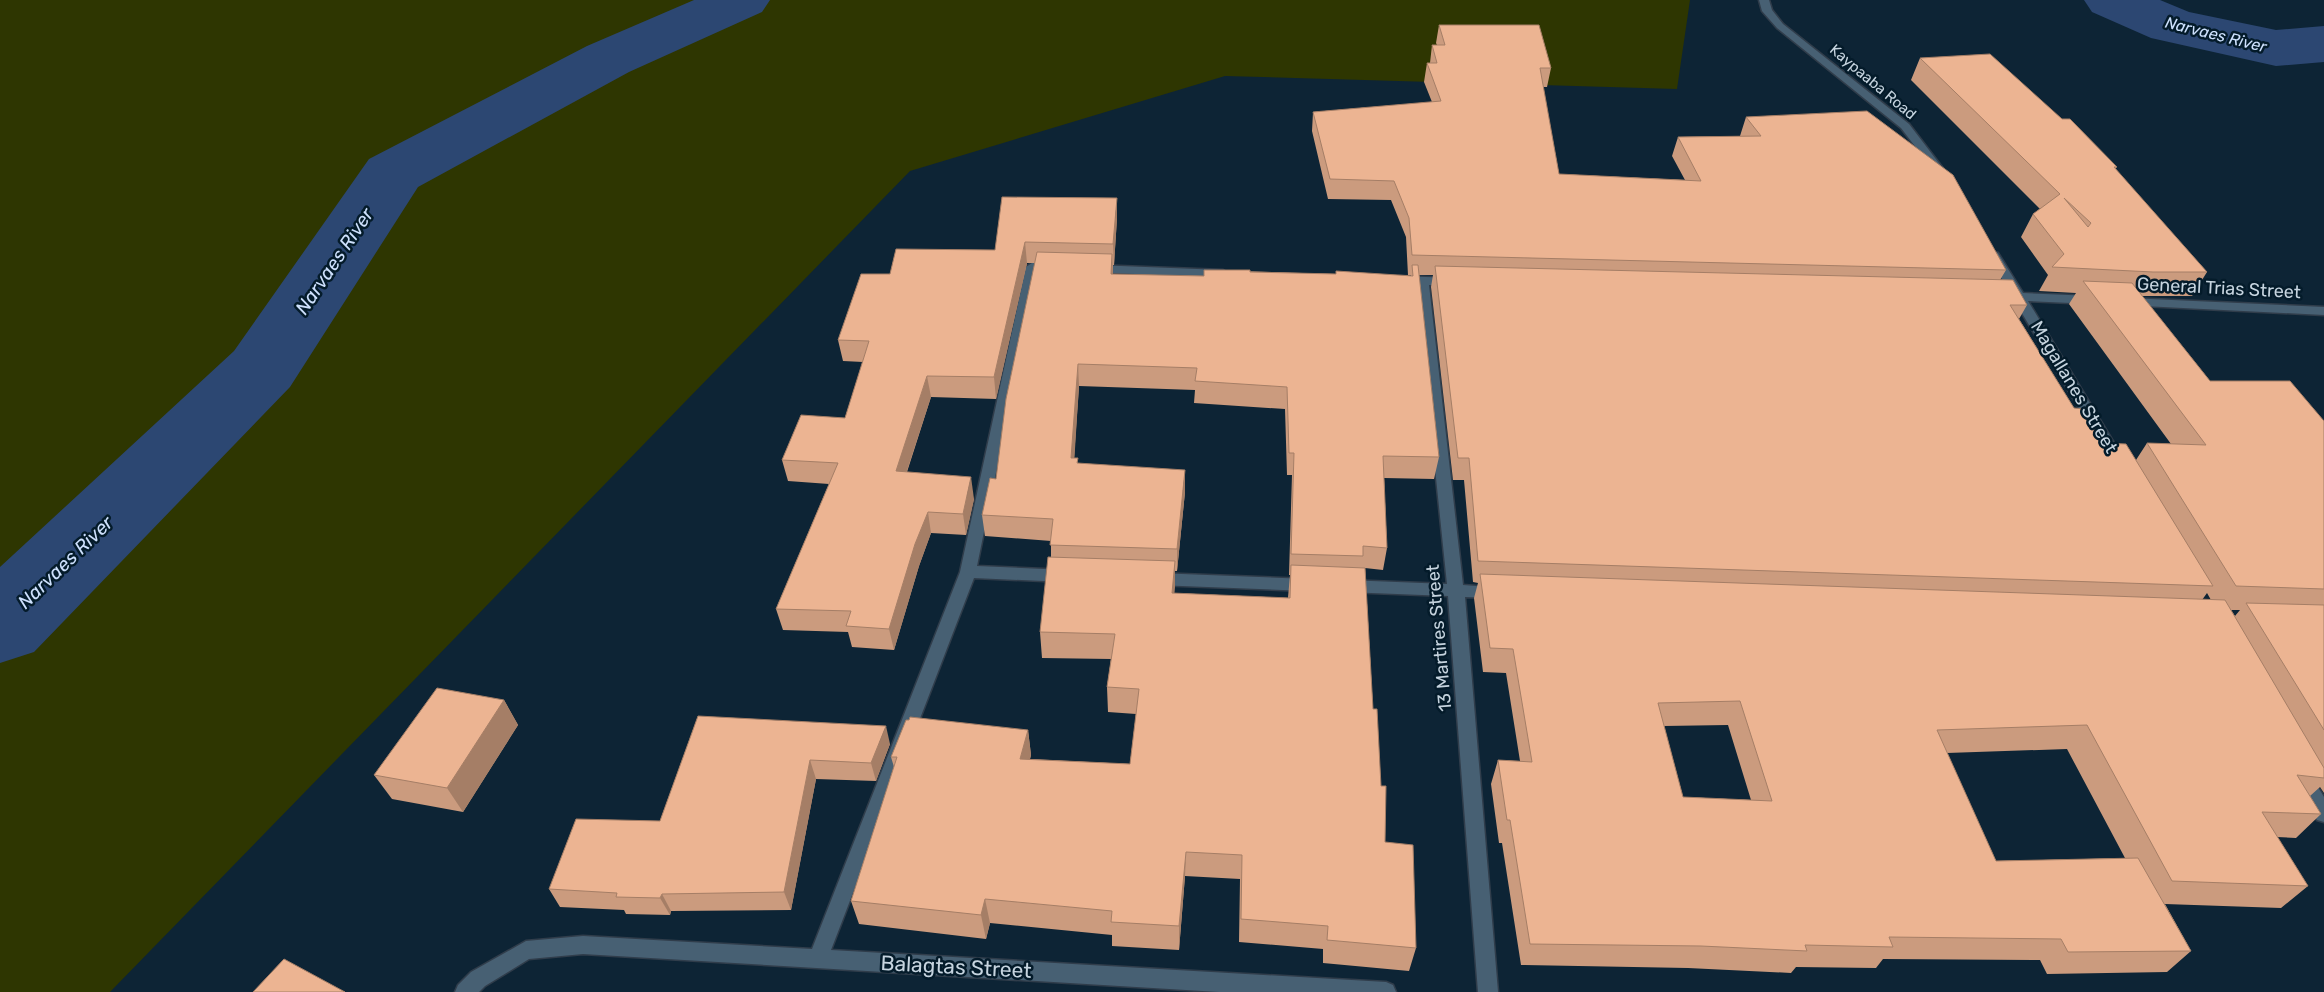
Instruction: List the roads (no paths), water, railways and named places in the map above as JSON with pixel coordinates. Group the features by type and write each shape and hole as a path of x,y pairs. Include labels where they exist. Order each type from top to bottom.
{"street":[{"name":"Kaypaaba Road","path":"1764,0 1766,11 1780,26 1905,126 1949,185"},
{"path":"1990,248 2020,296"},
{"path":"818,958 968,572 1032,267 1062,268"},
{"path":"1082,268 1232,274"},
{"path":"1382,279 1462,282"},
{"name":"13 Martires Street","path":"1422,281 1456,590 1488,992"},
{"name":"General Trias Street","path":"1990,296 2324,311"},
{"name":"Magallanes Street","path":"2020,296 2126,474"},
{"path":"968,572 1078,576"},
{"path":"1137,578 1516,592"},
{"path":"2295,763 2324,814"},
{"name":"Balagtas Street","path":"465,992 478,979 526,950 583,944 1386,992"}],"waterway":[{"name":"Narvaes River","path":"0,625 262,369 393,173 608,59 742,0"},
{"name":"Narvaes River","path":"2112,0 2172,26 2276,48 2324,44"}]}
